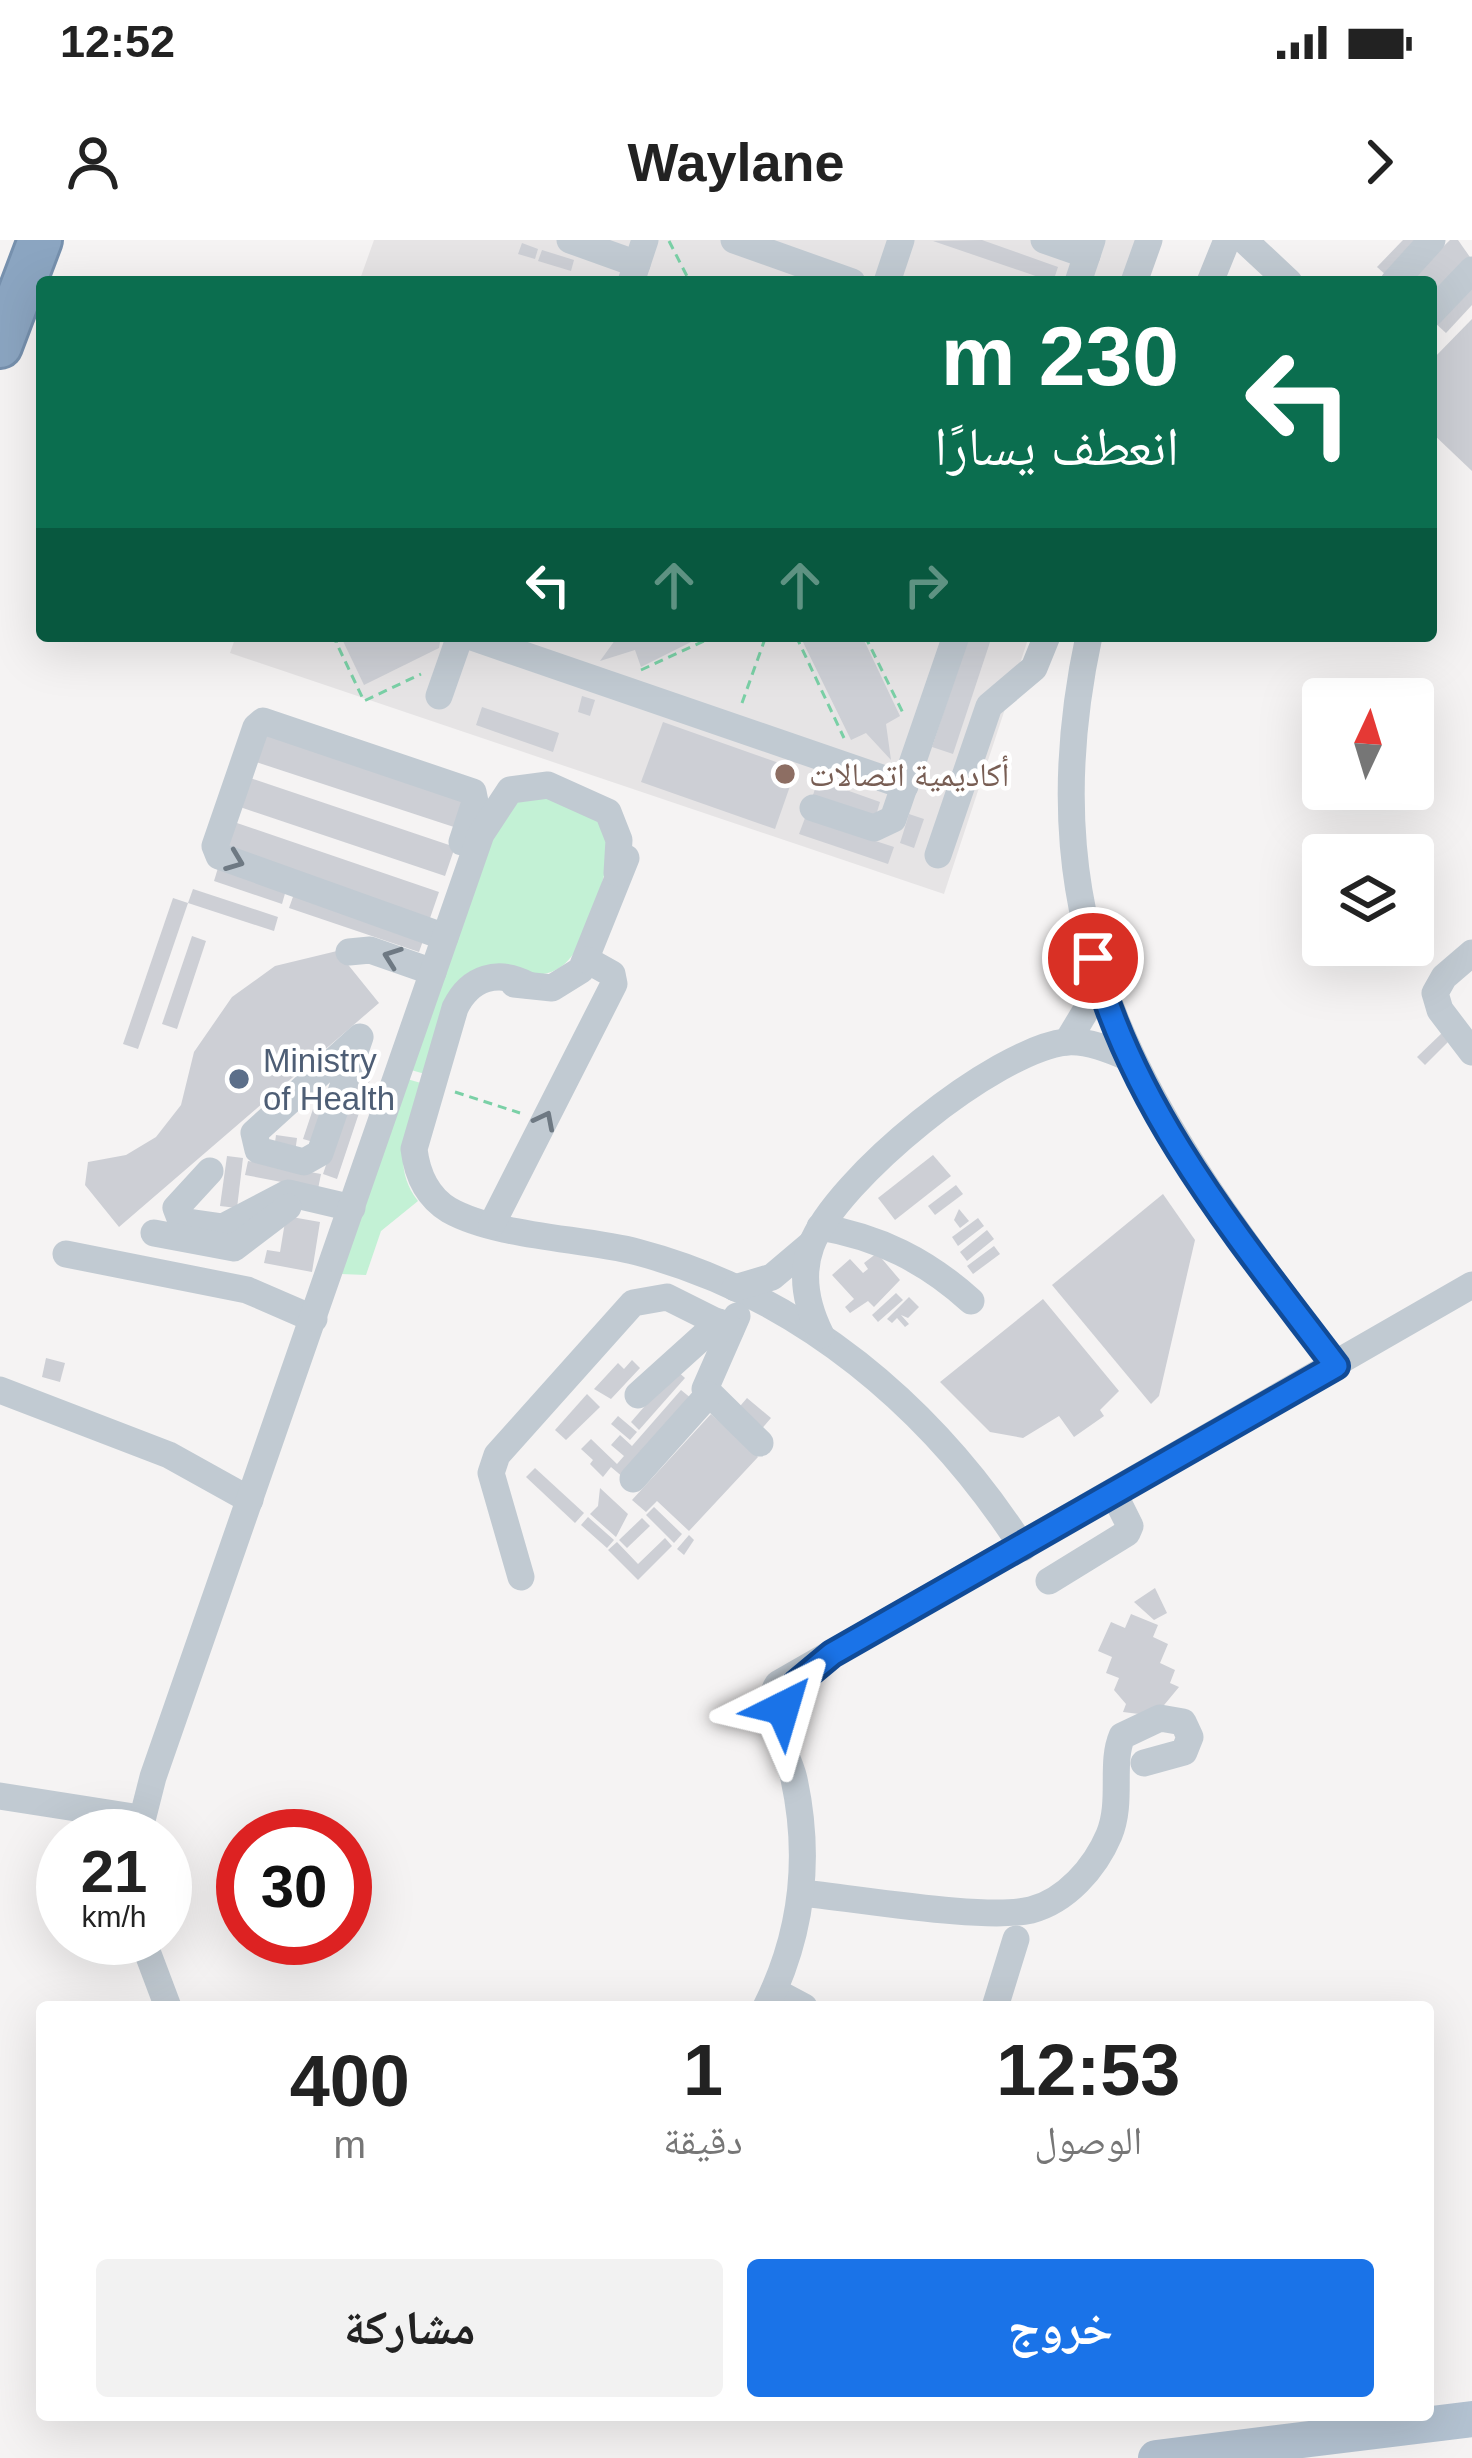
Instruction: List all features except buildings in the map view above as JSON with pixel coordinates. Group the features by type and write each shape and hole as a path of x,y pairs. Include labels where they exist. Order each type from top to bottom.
{"highway":[{"path":"0,346 40,240"}],"main road":[{"path":"1156,2458 1472,2420"}],"street":[{"path":"570,240 638,262"},
{"path":"734,240 835,276"},
{"path":"889,276 902,240"},
{"path":"1044,240 1089,247 1080,276"},
{"path":"1136,276 1148,240"},
{"path":"1212,276 1227,240"},
{"path":"1244,240 1283,276"},
{"path":"1399,276 1432,240"},
{"path":"1437,307 1472,270"},
{"path":"813,808 874,828 893,819 954,642"},
{"path":"938,855 988,706 1034,668 1044,642"},
{"path":"1088,642 1071,748 1070,808 1078,889 1100,987 1129,1058 1181,1150 1330,1369"},
{"path":"439,696 460,644 511,643 607,686 905,786"},
{"path":"438,935 216,854 258,724 267,722 469,791 475,802 473,839"},
{"path":"145,1809 433,972 438,935 489,794 509,772 534,769 572,788 615,799 631,816 630,847 587,960 563,985 528,986 500,975 485,978 462,995 417,1130 416,1168 436,1200 492,1224 641,1253 741,1291 821,1335 892,1390 977,1486 1017,1551"},
{"path":"349,952 370,950 433,972"},
{"path":"1472,953 1444,977 1435,993 1440,1010 1472,1052"},
{"path":"492,1224 614,984 612,974 587,960"},
{"path":"1067,1042 1100,987"},
{"path":"359,1037 316,1157 298,1161 258,1150 254,1133 359,1037 408,1043"},
{"path":"760,1443 708,1395 705,1386 741,1291 772,1277 816,1236 868,1168 986,1074 1067,1042 1129,1058"},
{"path":"304,1088 338,1101"},
{"path":"210,1172 176,1208 181,1221 223,1227 267,1200 349,1214"},
{"path":"154,1232 234,1248 285,1202"},
{"path":"816,1236 913,1257 971,1300"},
{"path":"816,1236 805,1284 821,1335"},
{"path":"66,1254 247,1290 314,1318"},
{"path":"770,1999 801,1893 803,1833 783,1742 770,1721 772,1692 785,1677 1017,1551 1472,1285"},
{"path":"521,1577 491,1473 497,1455 633,1303 667,1297 725,1326"},
{"path":"638,1395 725,1326"},
{"path":"0,1390 170,1455 250,1500"},
{"path":"633,1479 708,1395"},
{"path":"1049,1581 1126,1533 1130,1526 1114,1494"},
{"path":"801,1893 997,1912 1043,1906 1087,1871 1108,1837 1119,1798 1122,1736 1160,1718 1184,1722 1190,1737 1184,1752 1144,1763"},
{"path":"0,1796 58,1809"},
{"path":"997,2001 1016,1939"},
{"path":"152,1965 166,2001"}],"path":[{"path":"668,240 687,276"},
{"path":"337,642 364,701 460,644"},
{"path":"607,686 703,642"},
{"path":"734,727 764,642"},
{"path":"799,642 845,739 824,758"},
{"path":"868,642 908,722 915,701"},
{"path":"432,1085 545,1121"}],"shaded area":[{"path":"374,240 1161,240 1149,276 361,276"},
{"name":"أكاديمية اتصالات","path":"234,642 1027,642 944,894 230,653"}],"green space":[{"path":"522,793 591,808 612,849 594,911 575,952 562,966 545,974 492,966 462,977 425,1074 411,1070 496,822"},
{"path":"407,1079 421,1083 403,1158 409,1187 418,1201 381,1231 366,1275 341,1274"}],"place":[{"name":"أكاديمية اتصالات","path":"785,774"},
{"name":"Ministry of Health","path":"239,1079"}],"route":[{"path":"783,1708 790,1690 832,1654 1336,1366 1290,1310 1149,1099 1122,1044 1093,958"}]}
